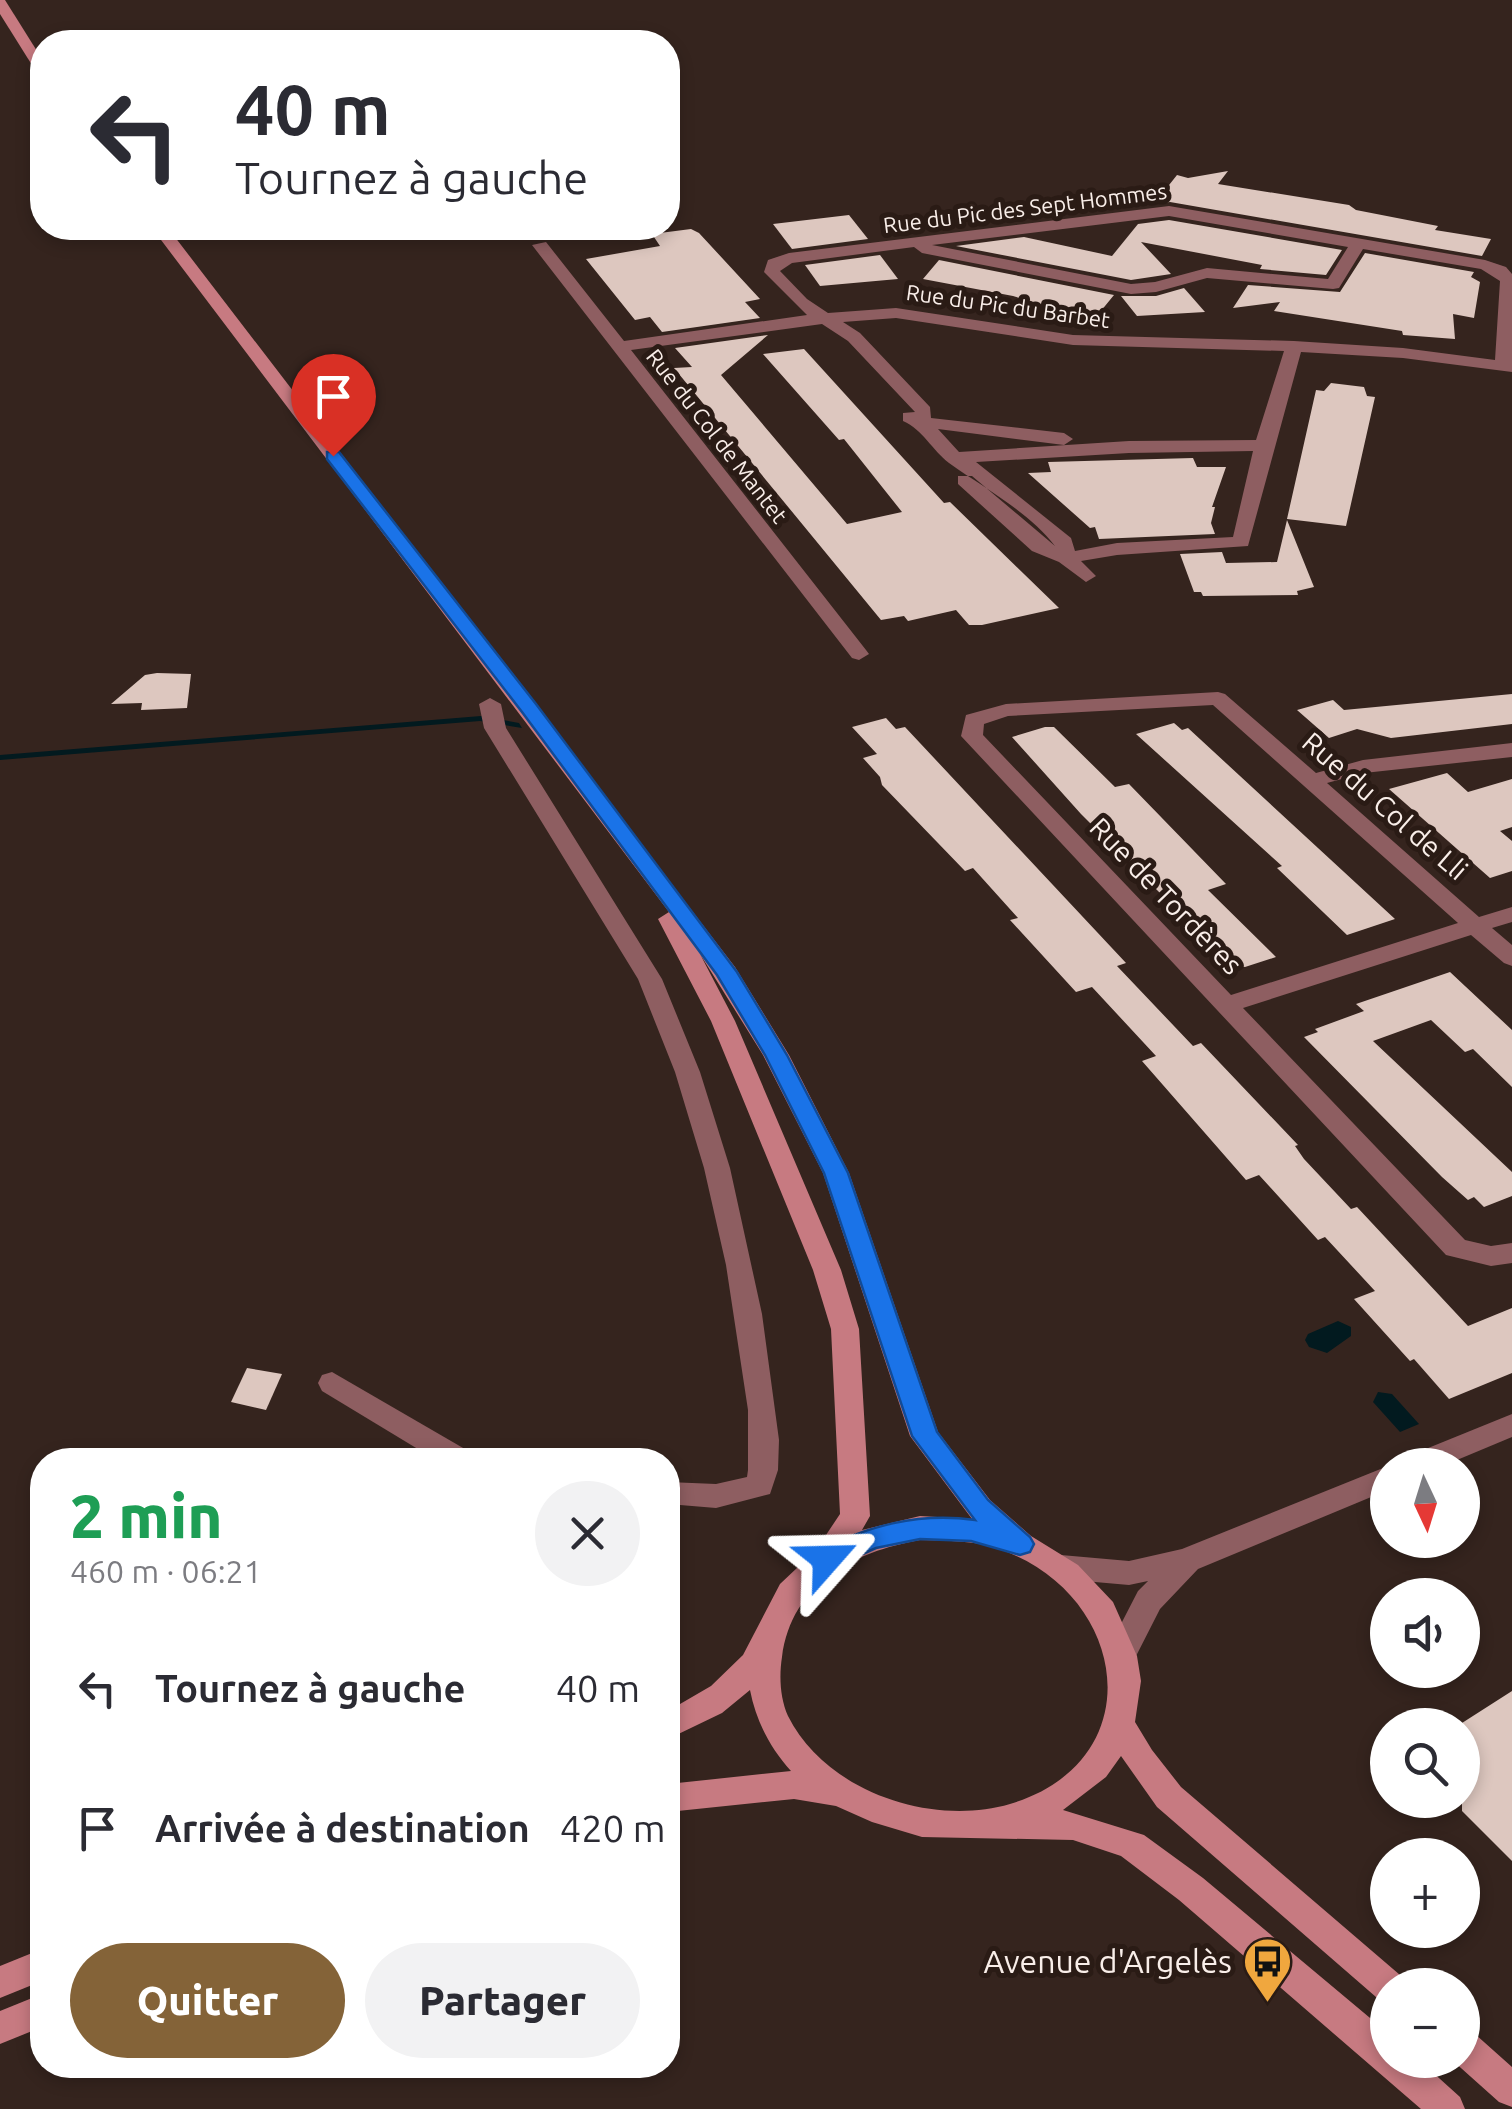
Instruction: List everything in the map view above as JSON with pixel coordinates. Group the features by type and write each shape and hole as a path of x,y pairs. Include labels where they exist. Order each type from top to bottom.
{"main road":[{"path":"19,0 20,32"},
{"path":"0,3 30,49"},
{"path":"169,240 529,708 726,972 776,1055 836,1173 925,1436 979,1508 1020,1544 1061,1567 1088,1592 1109,1621 1122,1653 1126,1688 1120,1724 1100,1760 1070,1791 1030,1813 982,1825"},
{"path":"638,857 723,1021 828,1270 845,1329 855,1516 827,1559"},
{"path":"844,1797 813,1774 789,1746 772,1715 764,1683 765,1650 776,1615 797,1584 827,1559 870,1538 920,1528 971,1530 1020,1544"},
{"path":"680,1720 740,1684 765,1650"},
{"path":"1120,1724 1140,1760 1169,1797 1370,1970"},
{"path":"680,1797 794,1785 844,1797 903,1820 935,1826 1073,1826 1132,1845 1370,2041"},
{"path":"0,1982 30,1970"},
{"path":"0,2028 30,2015"},
{"path":"1480,2062 1512,2090"},
{"path":"1413,2078 1448,2109"}],"street":[{"name":"Rue du Pic des Sept Hommes","path":"826,318 800,303 772,272 774,264 789,258 1169,211 1485,265 1500,271 1508,280 1508,366"},
{"path":"904,244 1131,289 1156,287 1207,273 1334,284 1358,244"},
{"name":"Rue du Col de Mantet","path":"540,245 859,654"},
{"name":"Rue du Pic du Barbet","path":"620,347 776,322 896,313 1073,340 1294,346 1403,353 1508,366"},
{"path":"826,318 835,341 906,416 921,422 1128,448"},
{"path":"1066,558 1117,549 1241,542 1264,445 1294,346"},
{"path":"921,422 954,458 962,477 1039,547 1066,558 1086,576"},
{"path":"954,458 1264,445"},
{"name":"Rue du Col de Lli","path":"1218,698 1512,958"},
{"name":"Rue de Tordères","path":"1218,698 1006,710 974,720 972,736 1456,1248 1492,1256 1512,1253"},
{"path":"490,704 496,728 650,978 668,1017 726,1189 745,1284 767,1455 760,1486 716,1496 680,1494"},
{"path":"1310,781 1364,767 1512,750"},
{"path":"1228,1005 1512,914"},
{"path":"332,1384 440,1448"},
{"path":"1458,1448 1512,1426"},
{"path":"1061,1567 1129,1573 1187,1560 1370,1484"},
{"path":"1122,1653 1149,1600 1187,1560"}],"water":[{"path":"481,716 519,723 522,728 480,721 0,760 0,755"},
{"path":"1338,1321 1351,1327 1351,1336 1327,1353 1309,1347 1305,1340 1308,1334"},
{"path":"1378,1392 1392,1394 1419,1424 1400,1432 1373,1402"}],"building":[{"path":"1228,171 1218,184 1349,205 1356,210 1438,226 1435,230 1491,239 1482,256 1170,202 1154,204 1177,175 1188,178"},
{"path":"849,215 868,239 792,249 773,224"},
{"path":"1169,220 1342,250 1326,275 1260,269 1262,265 1141,242 1171,274 1131,280 956,246 1024,237 1112,256 1138,224"},
{"path":"680,230 699,233 760,299 745,302 760,318 662,332 650,317 635,320 586,259 660,246 656,240 680,240"},
{"path":"1365,253 1474,272 1471,277 1480,282 1474,318 1453,314 1455,339 1403,335 1402,331 1274,311 1280,302 1233,308 1248,285 1340,292"},
{"path":"880,255 898,279 820,286 805,265"},
{"path":"939,260 1114,295 1096,317 1035,305 1013,296 923,279"},
{"path":"1184,288 1205,312 1137,316 1121,296 1156,296"},
{"path":"768,335 721,375 847,524 902,512 844,439 839,440 763,354 804,349 944,503 950,502 1059,608 982,625 969,625 956,610 908,621 904,616 881,620 674,368 692,367 675,348"},
{"path":"1331,383 1364,387 1367,396 1375,397 1346,526 1287,519 1316,390 1324,391"},
{"path":"1193,458 1197,467 1226,467 1212,507 1215,534 1099,539 1095,527 1090,528 1028,473 1051,472 1048,462"},
{"path":"1287,520 1314,587 1297,591 1298,595 1203,596 1194,592 1180,554 1222,552 1226,563 1277,562"},
{"path":"191,674 187,708 141,710 142,703 111,704 145,675"},
{"path":"1512,694 1512,724 1391,738 1357,729 1329,738 1297,710 1333,700 1344,710"},
{"path":"886,718 896,729 905,727 1126,963 1117,966 1193,1046 1201,1043 1298,1145 1295,1146 1304,1159 1351,1209 1357,1207 1468,1326 1512,1308 1512,1373 1449,1399 1414,1359 1410,1361 1354,1299 1375,1291 1325,1237 1318,1240 1259,1175 1246,1180 1142,1061 1156,1056 1092,987 1076,992 1010,920 1018,918 973,868 965,871 882,785 863,758 877,754 852,727"},
{"path":"1174,723 1182,730 1188,728 1395,919 1347,935 1277,868 1282,866 1136,734"},
{"path":"1054,727 1115,787 1129,784 1226,884 1208,890 1276,957 1245,967 1232,965 1081,814 1012,737"},
{"path":"1447,773 1468,792 1512,779 1512,827 1500,831 1512,841 1512,871 1490,878 1389,789"},
{"path":"1450,972 1512,1030 1512,1087 1473,1049 1465,1052 1431,1020 1373,1041 1512,1172 1512,1196 1484,1207 1474,1197 1468,1200 1442,1177 1304,1037 1364,1011 1356,1004"},
{"path":"247,1368 282,1374 266,1410 231,1402"},
{"path":"1512,1691 1512,1861 1469,1818 1480,1818 1480,1711"}],"place":[{"name":"Avenue d'Argelès","path":"1267,2004"}],"route":[{"path":"333,456 529,708 726,972 776,1055 836,1173 925,1436 979,1508 1020,1544 971,1530 920,1528 870,1538 827,1559"}]}
